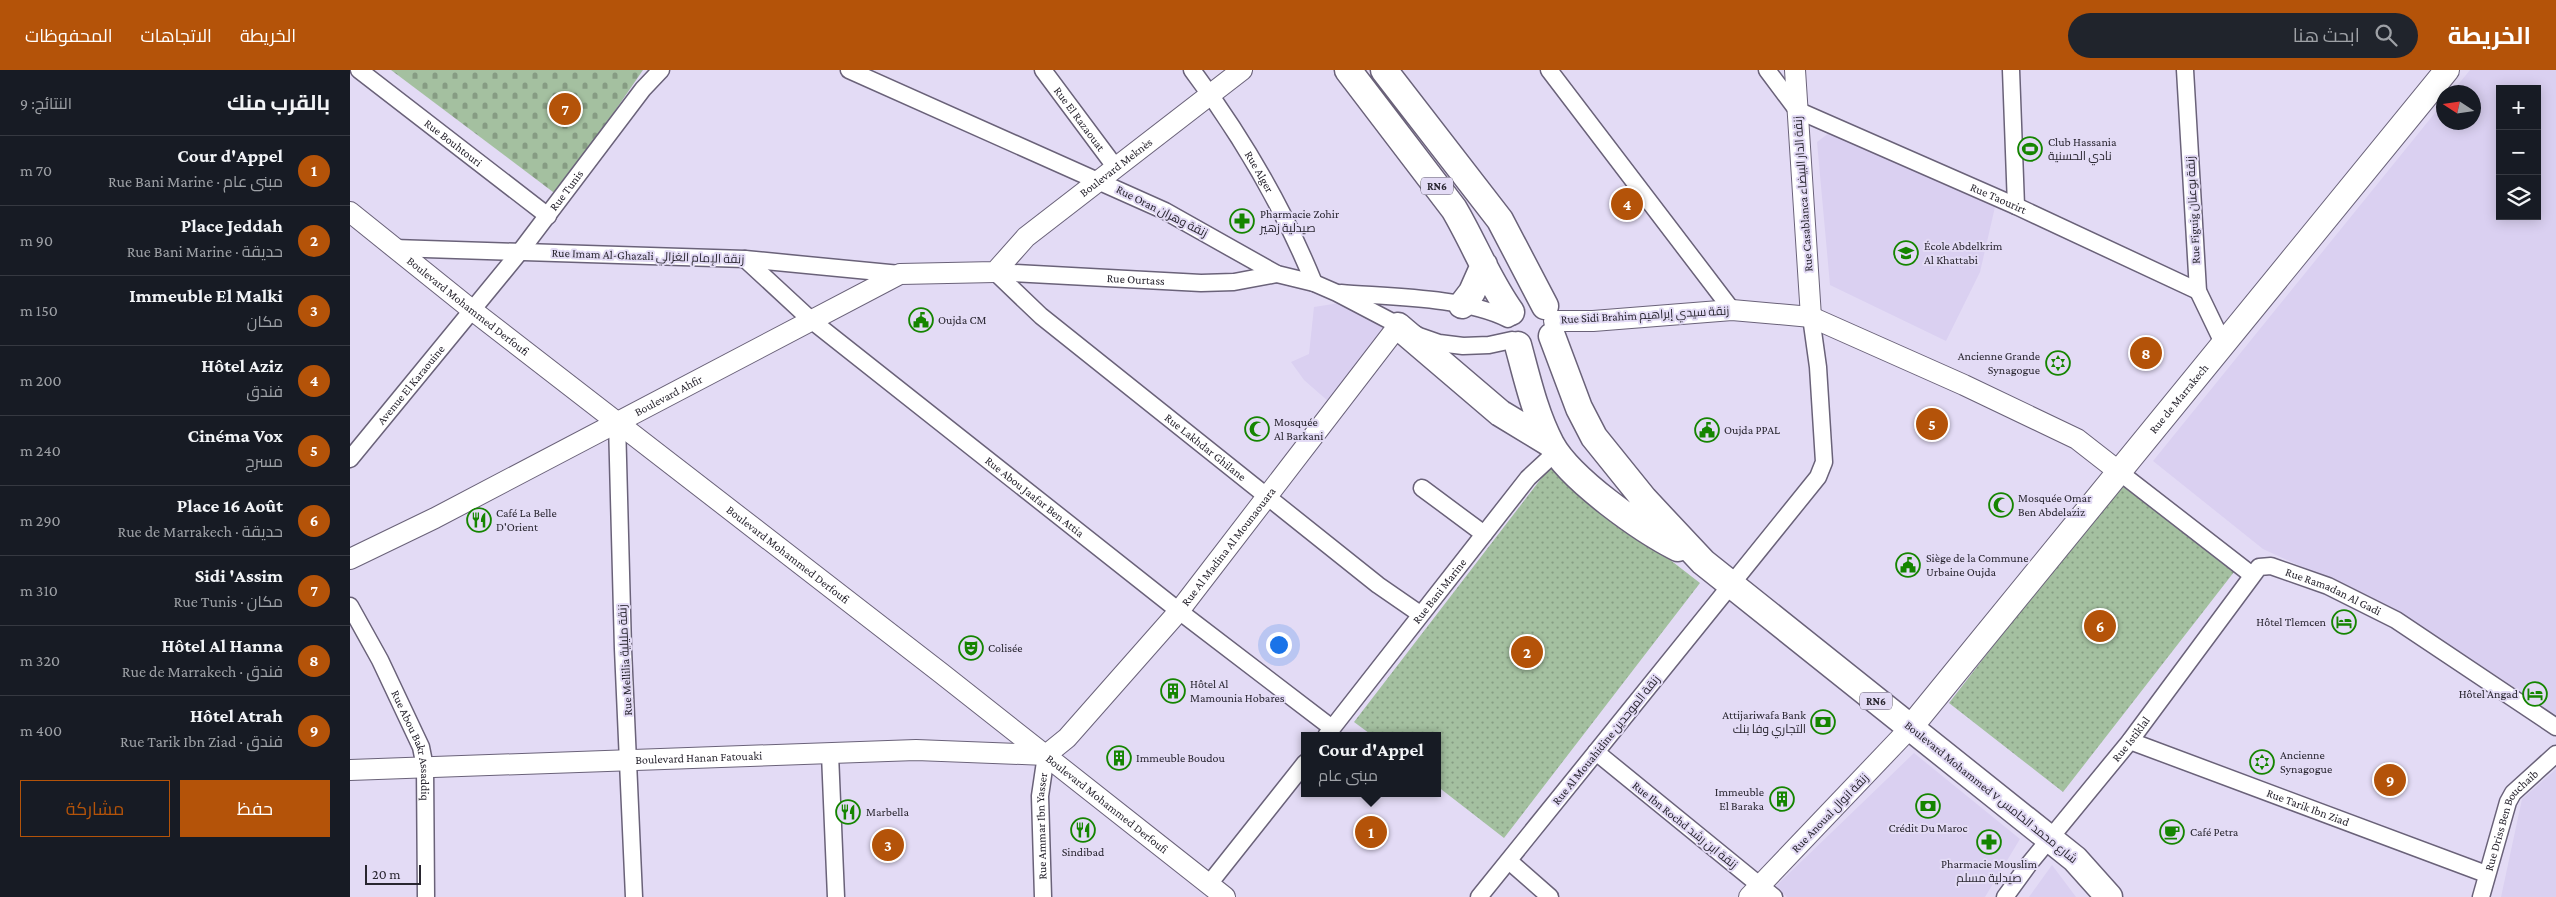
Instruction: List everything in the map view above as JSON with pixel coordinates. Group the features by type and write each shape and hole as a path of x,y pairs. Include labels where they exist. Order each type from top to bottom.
{"main road":[{"name":"Boulevard Mohammed V شارع محمد الخامس","path":"1348,70 1454,209 1484,265 1512,329 1540,419 1554,448 1586,484 1668,543 1703,562 1732,584 2050,838 2075,859 2110,897"},
{"name":"Boulevard Mohammed V شارع محمد الخامس","path":"1384,70 1500,220 1550,321 1579,408 1594,437 1637,492 1703,562"},
{"name":"Rue de Marrakech","path":"1910,728 2447,70"},
{"path":"1462,305 1472,292 1484,265"},
{"path":"1529,301 1550,321 1547,342 1533,349 1512,329 1518,304 1529,301"},
{"path":"1398,326 1500,413 1554,448"}],"street":[{"name":"Rue Bouhtouri","path":"359,70 548,216"},
{"name":"Rue Tunis","path":"472,310 548,216 643,89 662,70"},
{"name":"Rue Oran زنقة وهران","path":"849,70 1165,211 1277,274 1314,283 1337,293"},
{"name":"Rue El Razaouat","path":"1043,70 1116,168"},
{"name":"Rue Alger","path":"1192,70 1210,95 1271,193 1296,239 1314,283"},
{"name":"Boulevard Meknès","path":"995,272 1026,237 1242,70"},
{"path":"1549,70 1732,310"},
{"path":"1767,70 1797,110"},
{"name":"Rue Casablanca زنقة الدار البيضاء","path":"1795,70 1811,317"},
{"path":"2011,70 2016,206"},
{"name":"Rue Figuig زنقة بوعنان","path":"2185,70 2198,291 2223,344"},
{"name":"Rue Taourirt","path":"1797,110 2016,206 2198,291"},
{"name":"Boulevard Mohammed Derfoufi","path":"350,212 472,310 1046,755 1225,897"},
{"name":"Rue Imam Al-Ghazali زنقة الإمام الغزالي","path":"394,248 745,259 900,274"},
{"name":"Rue Abou Jaafar Ben Attia","path":"745,259 811,320 1329,732"},
{"name":"Boulevard Ahfir","path":"350,559 435,518 900,274 995,272"},
{"name":"Rue Ourtass","path":"995,272 1201,282 1234,282 1277,274"},
{"name":"Rue Lakhdar Ghilane","path":"995,272 1041,316 1378,585 1420,614"},
{"path":"1337,293 1462,305 1493,311 1512,329 1489,345 1463,346 1439,343 1398,326 1337,293"},
{"name":"Avenue El Karaouine","path":"350,459 472,310"},
{"name":"Rue Sidi Brahim زنقة سيدي إبراهيم","path":"1550,321 1593,321 1732,310 1811,317 1964,385 2078,439 2118,471"},
{"name":"Rue Al Mouahidine زنقة الموحدين","path":"1479,897 1821,472 1824,462 1818,366 1811,317"},
{"name":"Rue Al Madina Al Mounaouara","path":"1046,755 1067,738 1179,611 1398,326"},
{"name":"Rue Mellilia زنقة مليلية","path":"617,422 623,650 630,760 634,897"},
{"name":"Rue Bani Marine","path":"1329,732 1420,614 1554,448"},
{"path":"2118,471 2252,576"},
{"path":"1422,488 1484,534"},
{"name":"Rue Ramadan Al Gadi","path":"2252,576 2259,567 2270,566 2328,586 2396,620 2556,727"},
{"name":"Rue Istiklal","path":"2005,897 2194,658 2252,576"},
{"name":"Rue Abou Bakr Assaddiq","path":"350,606 380,660 421,747 425,767 426,897"},
{"name":"Rue Anoual زنقة انوال","path":"1761,893 1910,728"},
{"name":"Rue Tarik Ibn Ziad","path":"2130,741 2486,874"},
{"name":"Boulevard Hanan Fatouaki","path":"350,770 916,750 1046,755"},
{"name":"Rue Ibn Rochd زنقة ابن رشد","path":"1596,752 1761,893"},
{"path":"830,754 836,897"},
{"name":"Rue Driss Ben Bouchaib","path":"2481,897 2508,802 2513,793 2556,754"},
{"name":"Rue Ammar Ibn Yasser","path":"1042,897 1040,796 1046,755"},
{"path":"1209,884 1301,768"},
{"path":"1509,860 1550,897"}],"shaded area":[{"path":"2470,70 2556,70 2556,715 2398,611 2263,549 2153,461 2436,112 2436,130 2481,130 2481,85 2458,85"},
{"name":"École Abdelkrim Al Khattabi","path":"1829,133 1995,207 1980,272 1946,341 1830,285 1817,142"},
{"path":"1346,302 1383,328 1328,401 1304,380 1291,362 1309,354 1314,307"},
{"path":"1914,753 2020,839 1985,897 1787,897 1775,887"},
{"path":"2556,769 2556,897 2501,897 2522,799"},
{"path":"2052,865 2076,897 2029,897"}],"green space":[{"path":"391,70 643,70 557,195"},
{"path":"1550,467 1700,583 1504,838 1441,789 1441,732 1368,732 1354,722"},
{"path":"2120,482 2234,572 2063,792 1949,703"}],"place":[{"name":"Sidi 'Assim","path":"565,109"},
{"name":"Club Hassania نادي الحسنية","path":"2030,149"},
{"name":"Hôtel Aziz","path":"1627,204"},
{"name":"Pharmacie Zohir صيدلية زهير","path":"1242,221"},
{"name":"École Abdelkrim Al Khattabi","path":"1906,253"},
{"name":"Oujda CM","path":"921,320"},
{"name":"Hôtel Al Hanna","path":"2146,353"},
{"name":"Ancienne Grande Synagogue","path":"2058,363"},
{"name":"Cinéma Vox","path":"1932,424"},
{"name":"Mosquée Al Barkani","path":"1257,429"},
{"name":"Oujda PPAL","path":"1707,430"},
{"name":"Mosquée Omar Ben Abdelaziz","path":"2001,505"},
{"name":"Café La Belle D'Orient","path":"479,520"},
{"name":"Siège de la Commune Urbaine Oujda","path":"1908,565"},
{"name":"Hôtel Tlemcen","path":"2344,622"},
{"name":"Place 16 Août","path":"2100,626"},
{"name":"Colisée","path":"971,648"},
{"name":"Place Jeddah","path":"1527,652"},
{"name":"Hôtel Al Mamounia Hobares","path":"1173,691"},
{"name":"Hôtel Angad","path":"2535,694"},
{"name":"Attijariwafa Bank التجاري وفا بنك","path":"1823,722"},
{"name":"Immeuble Boudou","path":"1119,758"},
{"name":"Ancienne Synagogue","path":"2262,762"},
{"name":"Hôtel Atrah","path":"2390,780"},
{"name":"Immeuble El Baraka","path":"1782,799"},
{"name":"Crédit Du Maroc","path":"1928,806"},
{"name":"Marbella","path":"848,812"},
{"name":"Sindibad","path":"1083,830"},
{"name":"Cour d'Appel","path":"1371,832"},
{"name":"Café Petra","path":"2172,832"},
{"name":"Pharmacie Mouslim صيدلية مسلم","path":"1989,842"},
{"name":"Immeuble El Malki","path":"888,845"}]}
